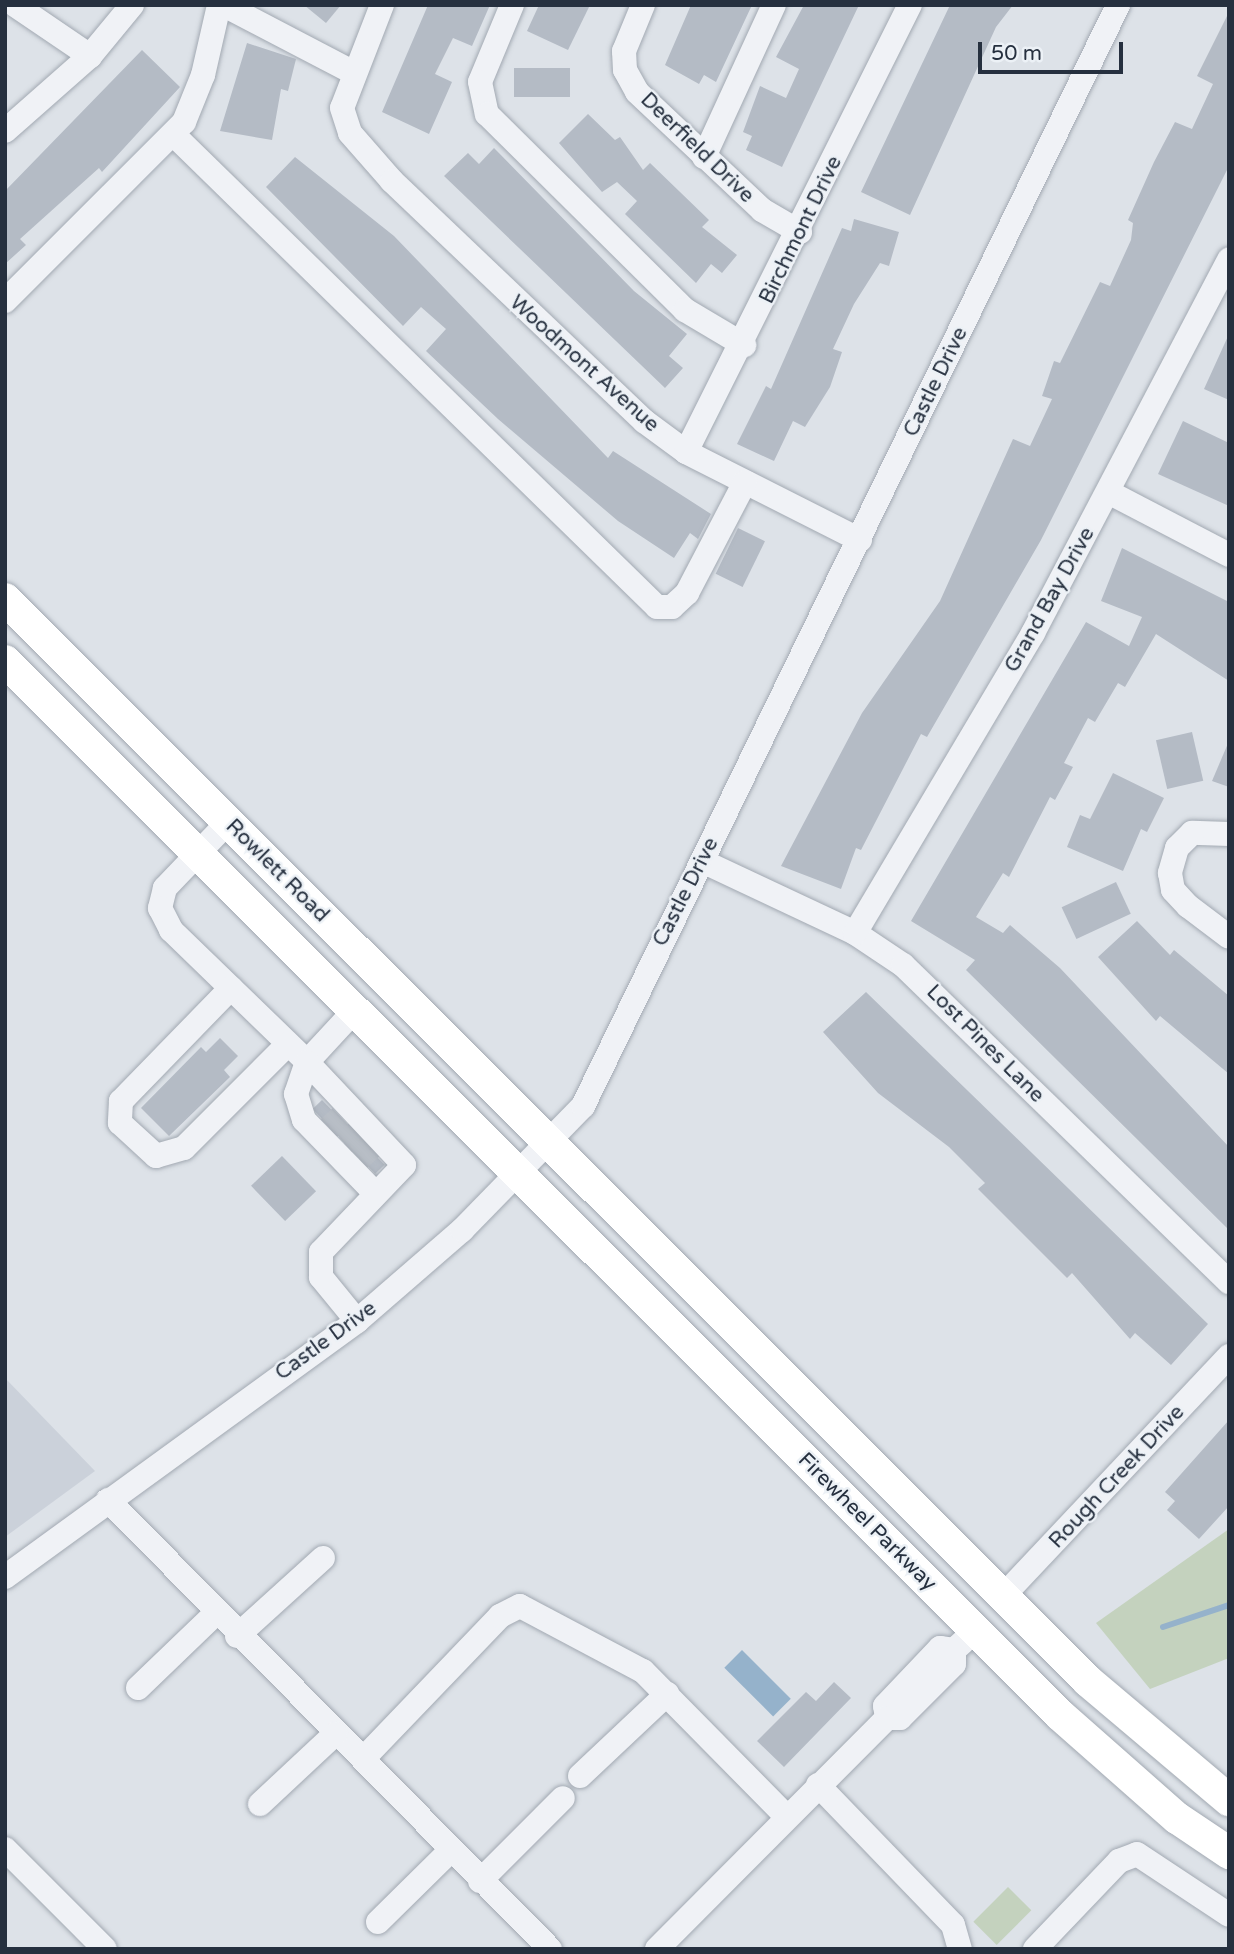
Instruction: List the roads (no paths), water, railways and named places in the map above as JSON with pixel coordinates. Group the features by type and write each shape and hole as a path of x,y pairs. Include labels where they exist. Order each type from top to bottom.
{"main road":[{"name":"Rowlett Road","path":"5,599 70,659 547,1145"},
{"path":"36,691 70,659"},
{"name":"Rowlett Road","path":"5,661 522,1172"},
{"name":"Firewheel Parkway","path":"547,1145 1133,1723 1229,1800"},
{"name":"Firewheel Parkway","path":"522,1172 849,1505 965,1640 1093,1748 1229,1853"},
{"path":"849,1505 970,1599 1003,1596"}],"street":[{"path":"15,5 90,56"},
{"path":"5,131 90,56 132,5"},
{"path":"5,302 174,135 203,75 219,5"},
{"path":"225,5 352,72 382,5"},
{"path":"512,5 480,82 487,114 685,310 744,345"},
{"name":"Deerfield Drive","path":"643,5 624,51 625,70 637,92 704,158 762,209 800,232"},
{"path":"704,158 774,5"},
{"name":"Birchmont Drive","path":"686,452 744,345 910,5"},
{"name":"Castle Drive","path":"5,1577 357,1321 522,1172 583,1106 1118,5"},
{"name":"Woodmont Avenue","path":"352,72 342,108 350,133 544,331 686,452 860,540"},
{"path":"174,135 657,607 672,607 687,593 745,482"},
{"name":"Grand Bay Drive","path":"855,933 1110,493 1223,286 1229,259"},
{"path":"1110,493 1229,555"},
{"path":"229,821 165,888 160,908 172,930 307,1062 350,1137 376,1193"},
{"path":"1229,834 1206,829 1177,848 1173,890 1229,937"},
{"name":"Lost Pines Lane","path":"702,861 855,933 945,999 1229,1282"},
{"path":"231,988 121,1101 120,1123 156,1156 184,1148 288,1044"},
{"path":"357,1008 307,1062 297,1080 298,1108 404,1165 321,1252 318,1265 357,1321"},
{"name":"Rough Creek Drive","path":"1003,1596 1229,1356"},
{"path":"108,1500 215,1614 363,1759 450,1851 550,1949"},
{"path":"237,1636 323,1558"},
{"path":"363,1759 500,1616 520,1606 643,1671 787,1817"},
{"path":"138,1688 215,1614"},
{"path":"657,1949 883,1717 900,1718 954,1664 965,1640"},
{"path":"580,1776 667,1694"},
{"path":"260,1804 335,1734"},
{"path":"818,1785 953,1925 960,1949"},
{"path":"480,1881 563,1798"},
{"path":"5,1849 105,1949"},
{"path":"378,1922 450,1851"},
{"path":"1035,1949 1119,1861 1137,1854 1229,1915"}],"water":[{"path":"742,1650 791,1699 773,1716 724,1668"}],"waterway":[{"path":"1163,1627 1229,1605"}],"tunnel":[{"path":"329,1128 341,1117"},
{"path":"344,1143 357,1132"},
{"path":"359,1159 372,1147"}]}
